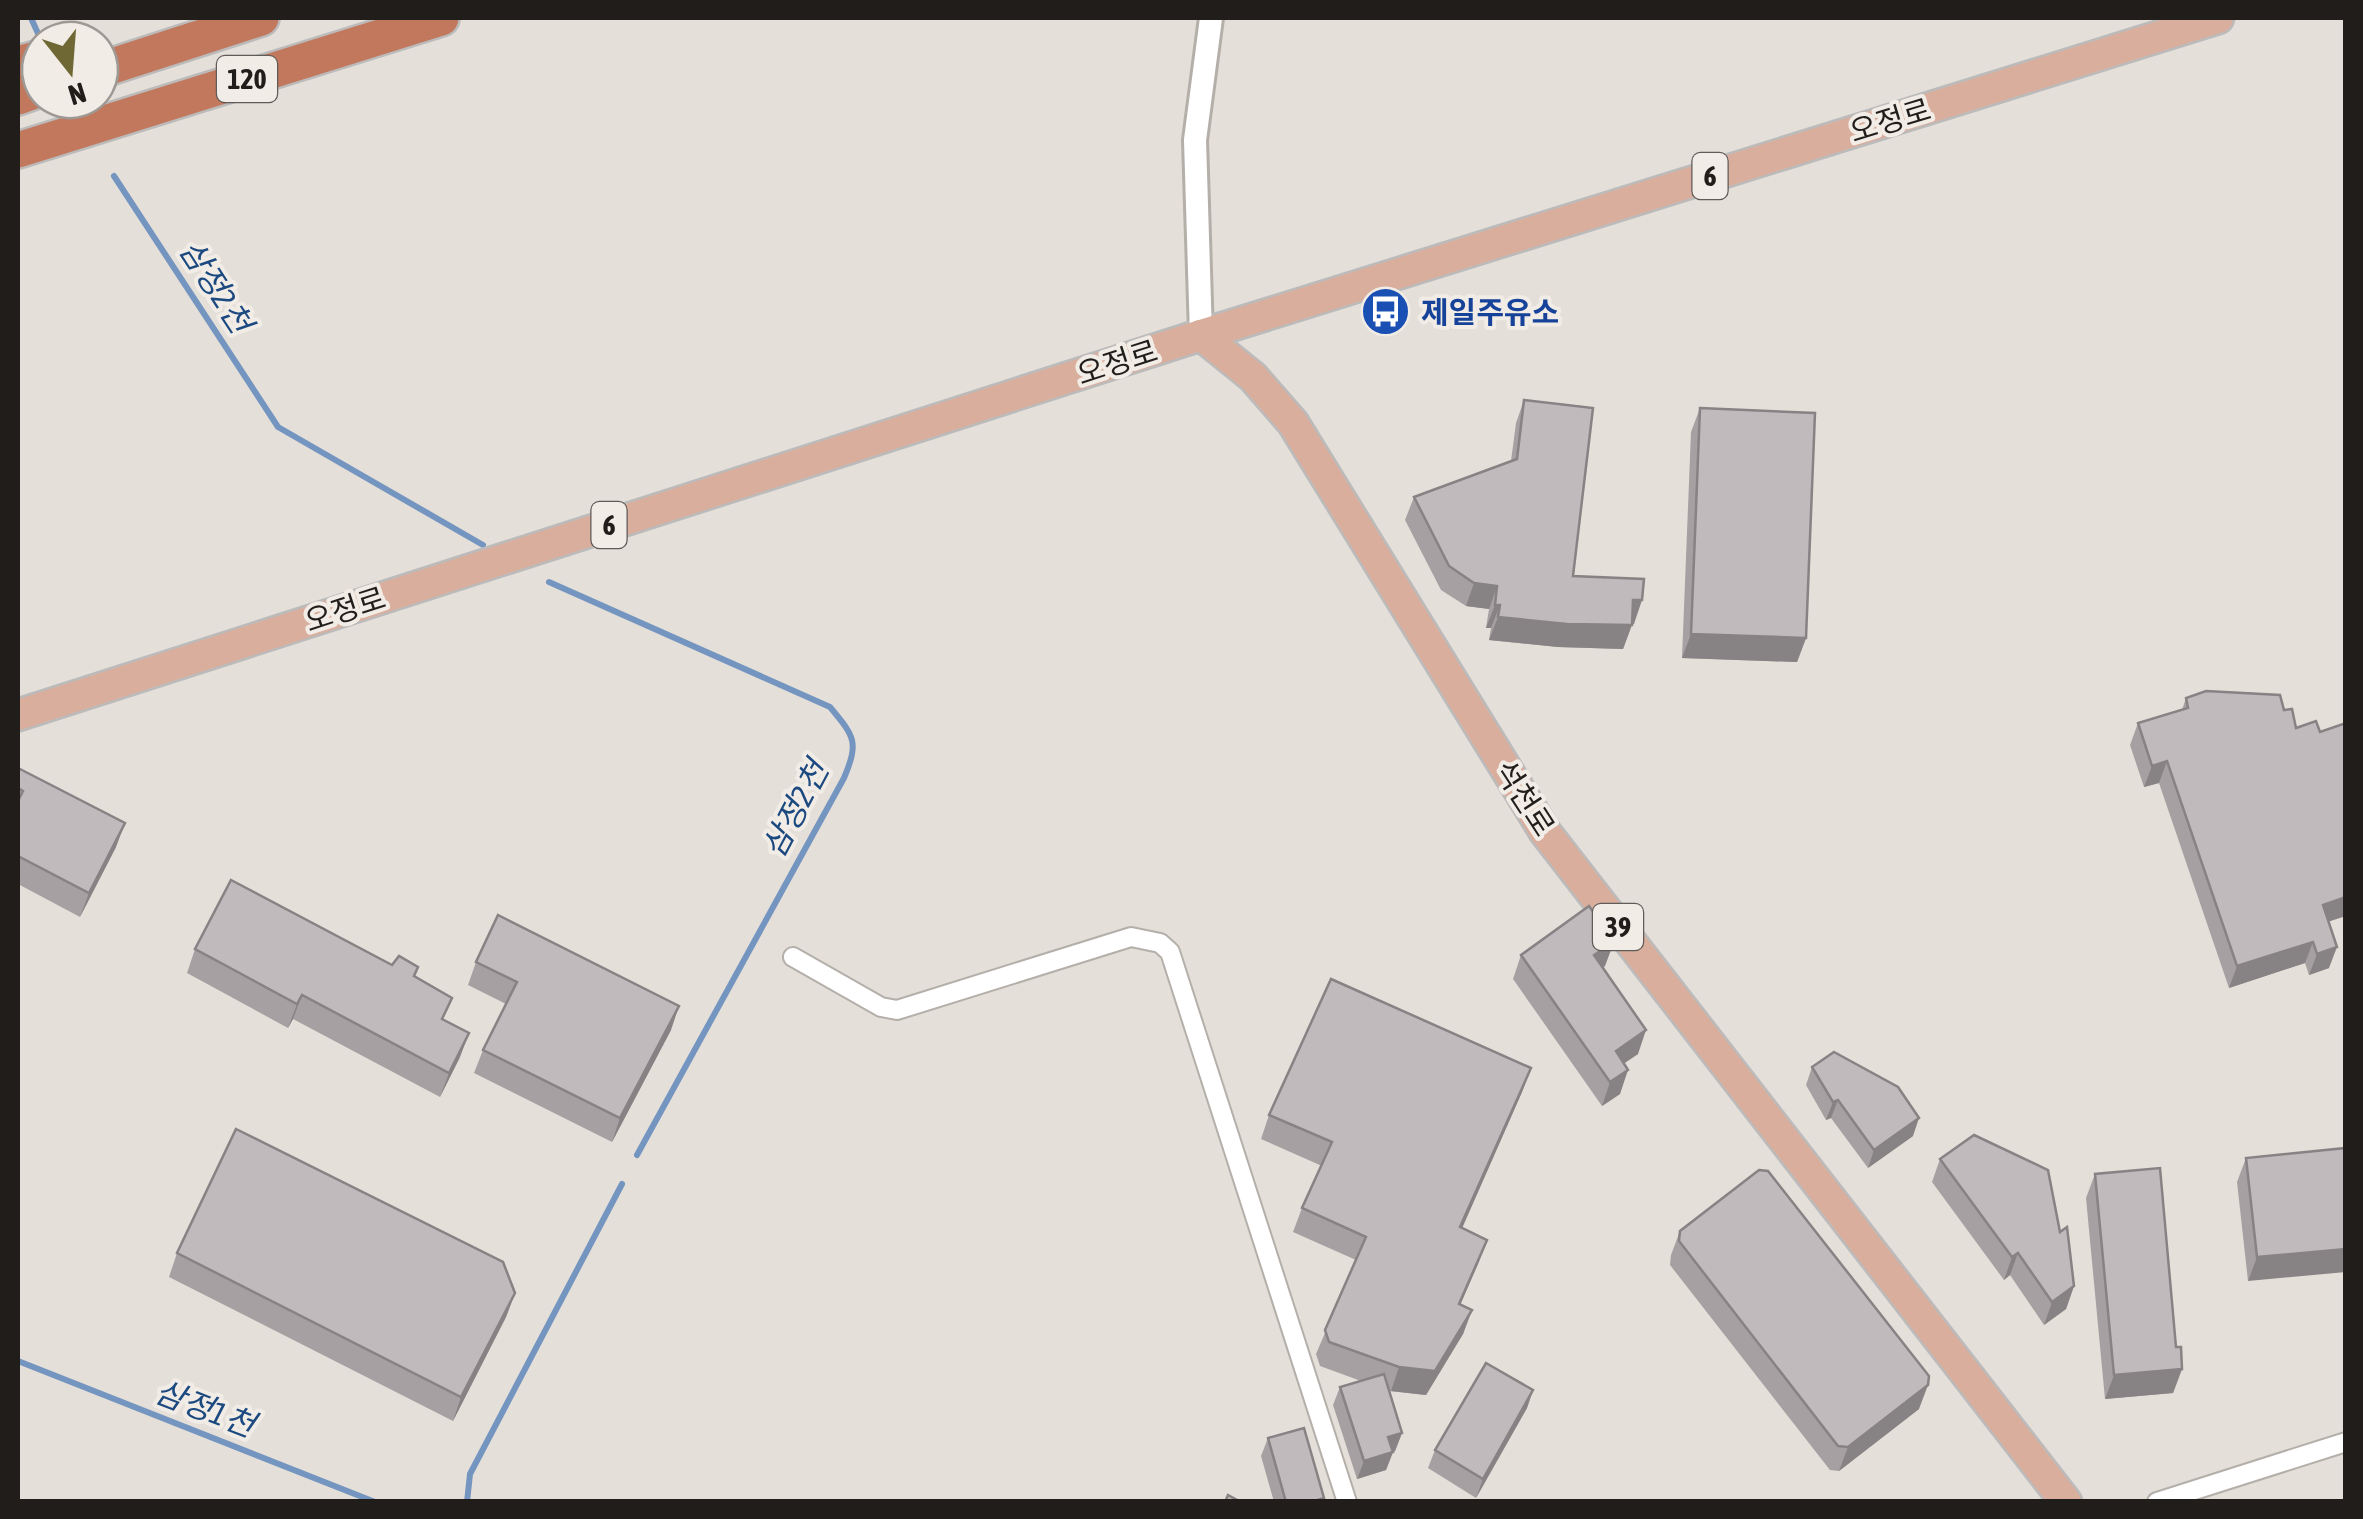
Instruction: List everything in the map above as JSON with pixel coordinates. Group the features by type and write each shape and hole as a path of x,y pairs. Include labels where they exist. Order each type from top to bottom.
{"highway":[{"path":"120,40 220,18"},
{"name":"120","path":"120,64 261,18"},
{"name":"120","path":"18,152 441,18"}],"main road":[{"name":"오정로","path":"18,714 1201,335 2218,18"},
{"name":"석천로","path":"1201,335 1252,377 1294,423 1545,832 2066,1502"}],"street":[{"path":"1201,335 1195,140 1211,18"},
{"path":"792,957 880,1007 897,1010 1131,937 1160,942 1170,952 1347,1502"},
{"path":"2157,1502 2346,1442"}],"building":[{"path":"1524,400 1593,408 1573,576 1644,579 1642,600 1633,600 1632,625 1498,617 1497,586 1474,583 1449,566 1414,497 1517,459"},
{"path":"1700,408 1815,413 1806,638 1691,634"},
{"path":"2206,691 2280,695 2284,710 2292,709 2296,728 2316,721 2320,732 2346,723 2346,897 2323,905 2337,947 2317,954 2313,942 2237,966 2167,761 2152,766 2138,723 2188,708 2186,698"},
{"path":"18,768 125,823 89,893 18,856 18,801 23,791 18,788"},
{"path":"231,880 392,965 399,956 418,967 414,976 452,998 442,1019 469,1033 449,1073 302,995 297,1004 195,949"},
{"path":"1589,906 1614,942 1594,955 1646,1030 1616,1051 1628,1070 1610,1082 1521,955"},
{"path":"498,915 679,1006 620,1118 483,1050 517,982 476,962"},
{"path":"1331,979 1531,1068 1460,1227 1487,1240 1459,1304 1472,1310 1435,1371 1399,1367 1329,1342 1325,1330 1366,1237 1302,1208 1332,1142 1269,1115"},
{"path":"1834,1052 1898,1087 1919,1118 1874,1150 1838,1100 1833,1102 1812,1067"},
{"path":"236,1129 503,1262 515,1293 461,1397 177,1253"},
{"path":"1974,1135 2048,1170 2060,1232 2067,1227 2074,1286 2052,1302 2018,1253 2012,1257 1940,1159"},
{"path":"2346,1148 2346,1249 2257,1257 2246,1158"},
{"path":"2160,1168 2176,1347 2181,1347 2182,1369 2114,1375 2095,1174"},
{"path":"1759,1170 1768,1171 1929,1376 1928,1385 1848,1447 1838,1446 1679,1241 1680,1231"},
{"path":"1486,1363 1533,1390 1483,1479 1435,1450"},
{"path":"1384,1374 1402,1433 1388,1437 1393,1452 1364,1461 1340,1387"},
{"path":"1304,1428 1324,1498 1286,1502 1268,1438"}],"waterway":[{"name":"삼정2천","path":"114,176 278,427 483,545"},
{"name":"삼정2천","path":"549,582 830,707 852,740 852,756 844,778 637,1155"},
{"name":"삼정2천","path":"467,1502 470,1474 622,1184"},
{"name":"삼정1천","path":"18,1361 375,1502"}],"place":[{"name":"제일주유소","path":"1386,312"}]}
